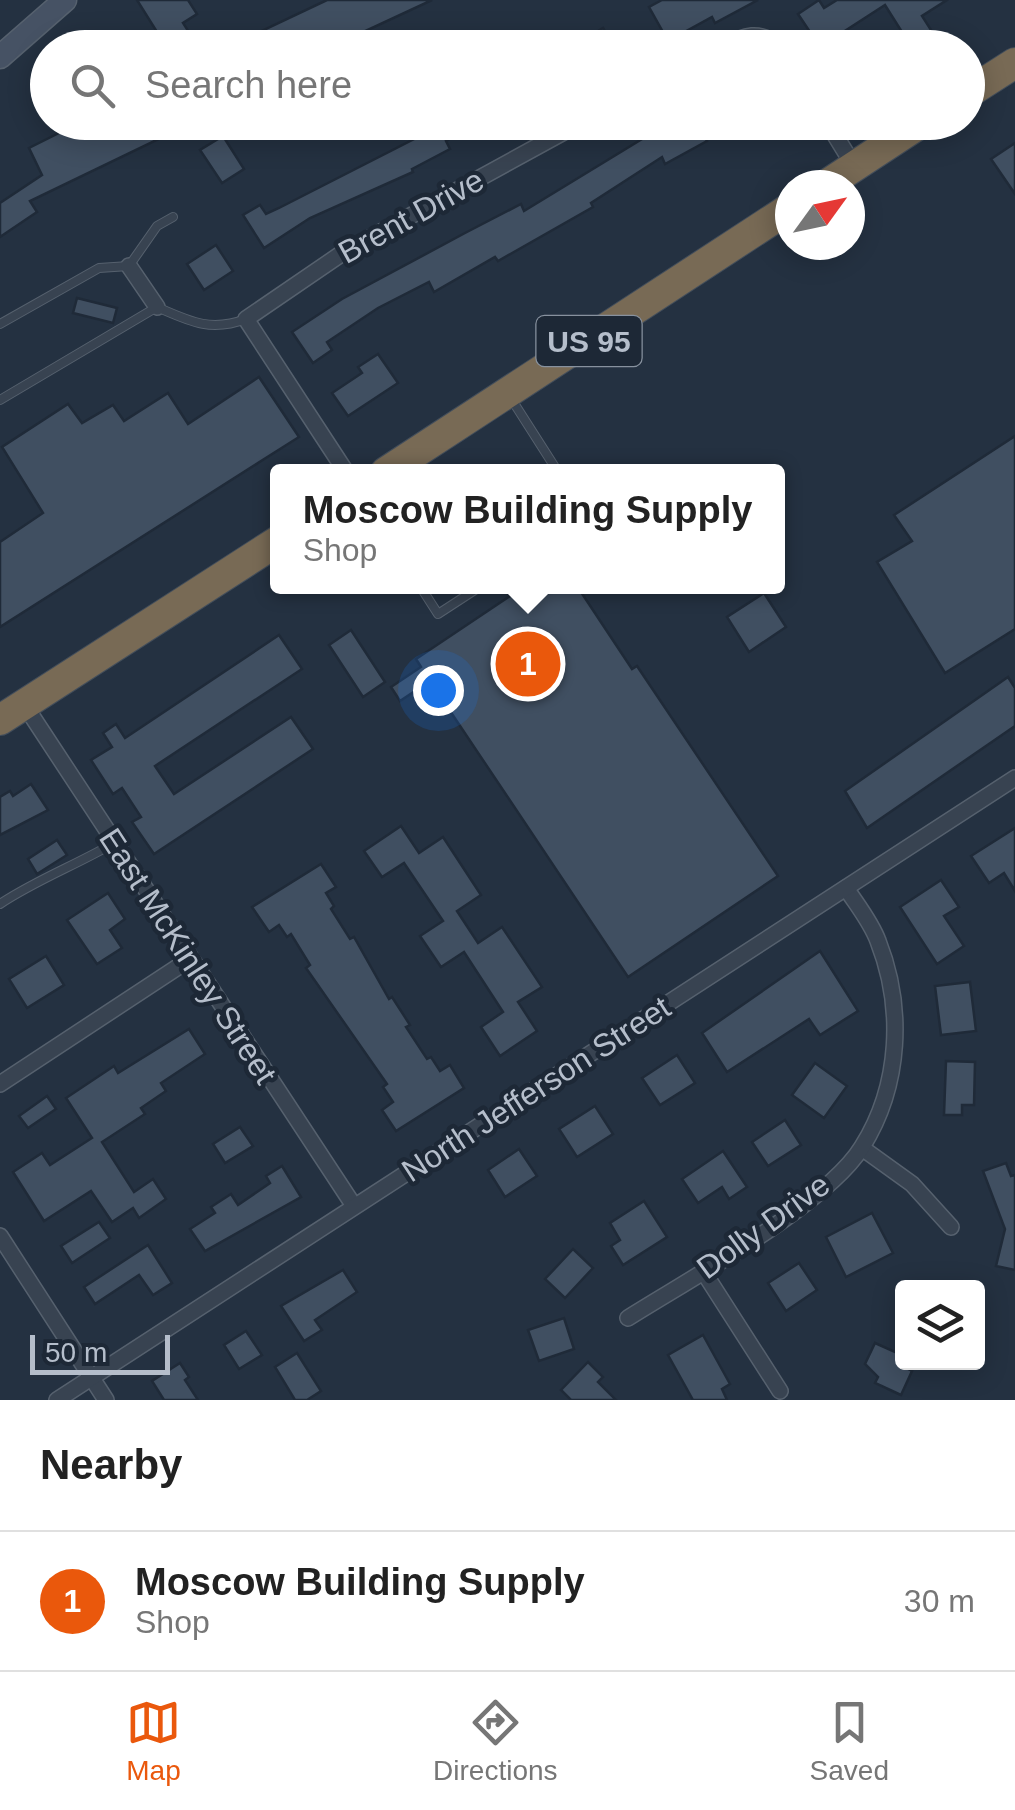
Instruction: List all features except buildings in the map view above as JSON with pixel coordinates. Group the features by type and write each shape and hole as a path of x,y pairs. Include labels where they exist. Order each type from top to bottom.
{"highway":[{"path":"985,83 1015,63"},
{"path":"848,170 894,140"},
{"name":"US 95","path":"399,464 775,218"},
{"path":"12,712 270,545"}],"street":[{"path":"31,30 65,0"},
{"path":"0,57 30,31"},
{"name":"Brent Drive","path":"246,319 341,254 549,140"},
{"path":"838,140 854,166"},
{"path":"129,266 157,308"},
{"path":"246,319 341,464"},
{"name":"East McKinley Street","path":"12,712 114,843 354,1206"},
{"name":"North Jefferson Street","path":"57,1400 1015,778"},
{"name":"Dolly Drive","path":"628,1318 820,1192 862,1148 885,1096 895,1042 895,995 877,937 846,888"},
{"path":"0,1084 190,959"},
{"path":"862,1148 912,1184 951,1227"},
{"path":"0,1236 106,1400"},
{"path":"703,1271 780,1391"}],"lane":[{"path":"0,324 99,268 129,266 158,226 173,217"},
{"name":"Brent Drive","path":"157,308 203,327 220,329 246,319"},
{"path":"0,400 157,308"},
{"path":"509,394 553,464"},
{"path":"425,594 438,614 469,594"},
{"path":"0,904 34,882 70,868 114,843"}],"place":[{"name":"Moscow Building Supply","path":"528,664"}]}
